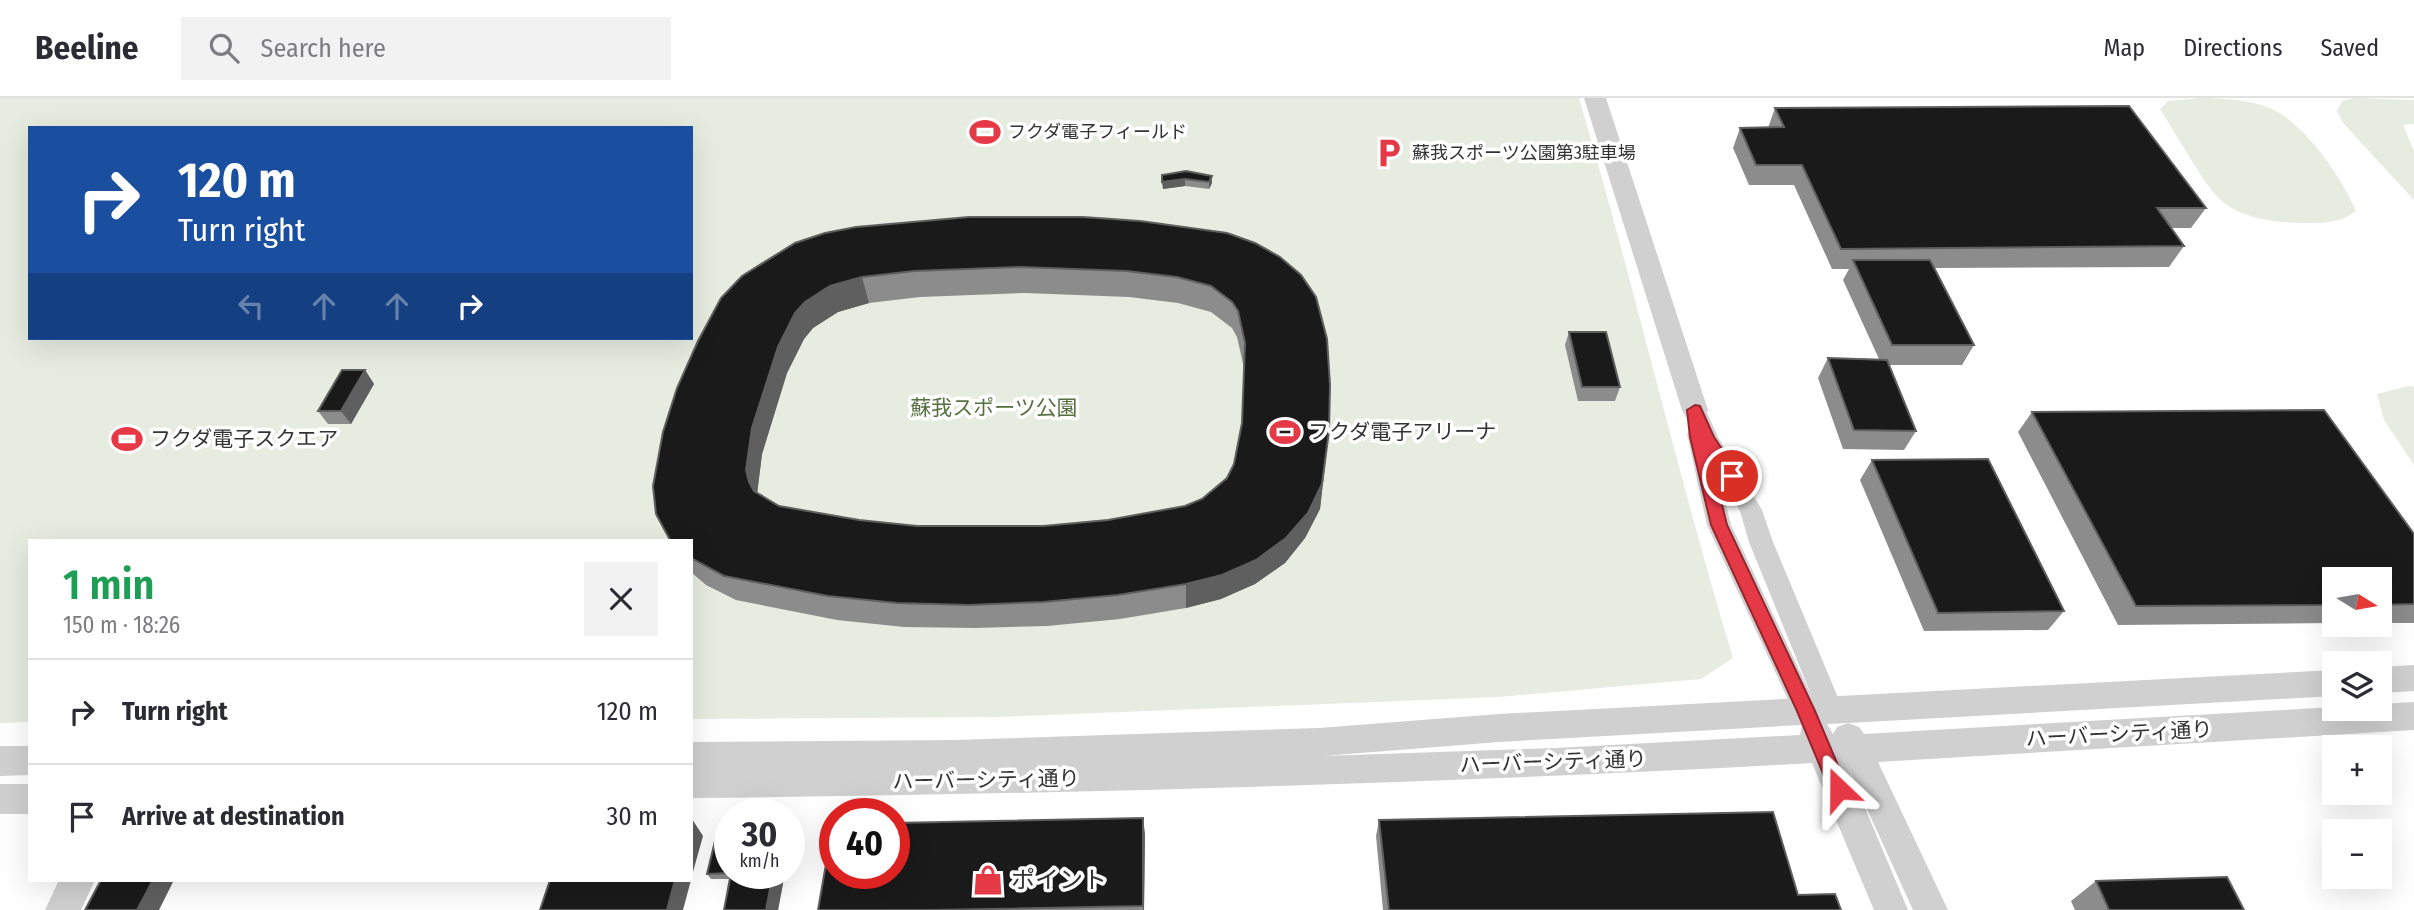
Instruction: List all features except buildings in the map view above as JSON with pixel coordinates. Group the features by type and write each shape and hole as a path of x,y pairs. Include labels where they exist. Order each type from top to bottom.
{"street":[{"path":"1595,98 1695,410 1708,439 1751,510 1818,711 1822,748 1891,910"},
{"path":"1695,410 1698,437 1715,511 1818,711 1856,749 1931,910"},
{"path":"1715,511 1718,506 1728,501 1742,502 1751,510"},
{"path":"2392,679 2414,678"},
{"name":"ハーバーシティ通り","path":"693,756 955,754 1319,742 1499,728 2322,684"},
{"name":"ハーバーシティ通り","path":"693,783 1065,779 1555,763 1822,748 1856,749 2414,716"},
{"path":"0,761 28,760"},
{"path":"0,799 28,799"},
{"path":"62,910 77,882"}],"green space":[{"name":"蘇我スポーツ公園","path":"0,98 1579,98 1733,658 1701,679 1498,697 1000,717 693,719 693,539 28,539 28,722 0,723"},
{"path":"2201,98 2253,103 2283,115 2309,138 2321,153 2342,183 2356,211 2329,222 2290,223 2250,216 2231,208 2216,195 2199,172 2160,109 2168,101"},
{"path":"2354,98 2414,100 2414,124 2403,125 2414,151 2414,200 2343,123 2337,111 2342,101"},
{"path":"2414,387 2414,465 2384,420 2377,394"}],"place":[{"name":"フクダ電子フィールド","path":"985,132"},
{"name":"蘇我スポーツ公園第3駐車場","path":"1389,153"},
{"name":"フクダ電子アリーナ","path":"1285,432"},
{"name":"フクダ電子スクエア","path":"127,439"},
{"name":"ポイント","path":"988,880"}],"route":[{"path":"1732,476 1708,439 1695,410 1698,437 1719,525 1806,711 1839,789"}]}
